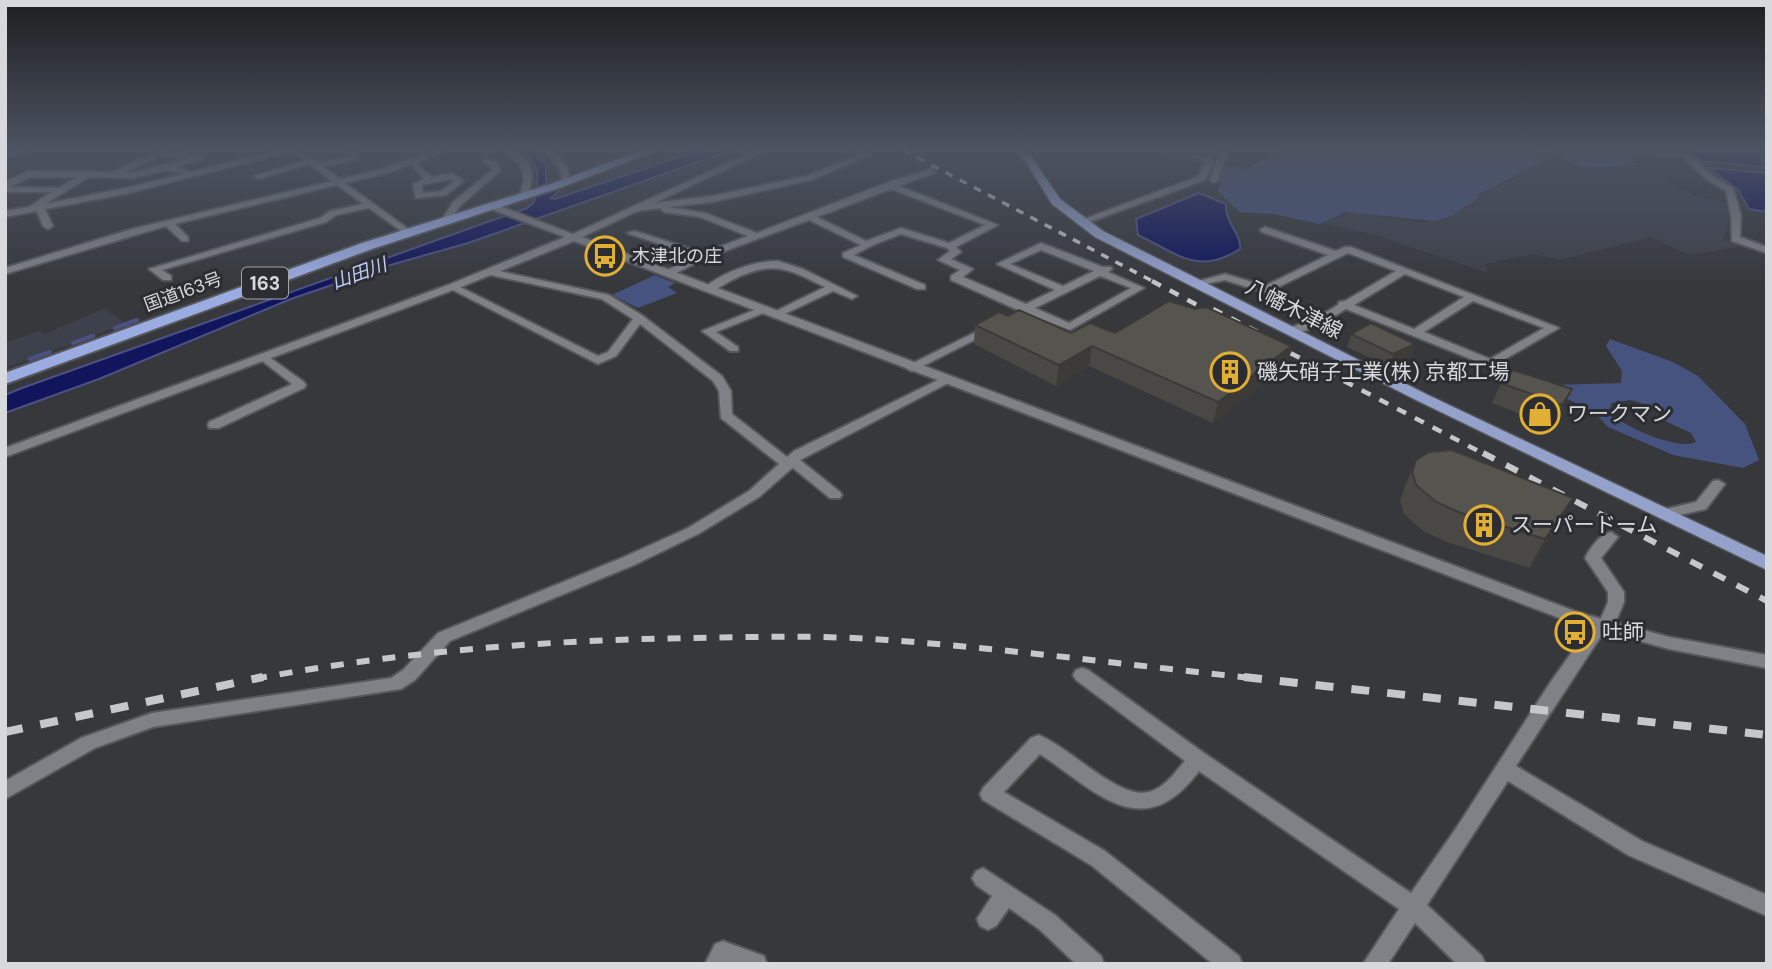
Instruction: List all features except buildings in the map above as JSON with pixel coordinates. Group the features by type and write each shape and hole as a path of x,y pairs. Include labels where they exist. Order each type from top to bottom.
{"highway":[{"name":"国道163号","path":"5,379 408,233 497,209 526,196"}],"main road":[{"name":"八幡木津線","path":"1050,195 1081,222 1199,285 1767,564"}],"street":[{"path":"26,212 52,195"},
{"path":"5,215 101,195"},
{"path":"5,271 168,223 290,195"},
{"path":"359,195 408,233"},
{"path":"446,221 456,204 467,195"},
{"path":"5,453 452,287 572,238 665,195"},
{"path":"637,208 729,195"},
{"path":"668,274 703,256 864,195"},
{"path":"916,195 993,225 950,246"},
{"path":"1081,222 1155,195"},
{"path":"1731,195 1736,215 1735,239 1767,250"},
{"path":"167,278 154,269 372,205"},
{"path":"650,207 702,215 756,236"},
{"path":"41,209 48,226"},
{"path":"497,209 946,381 1606,627 1767,662"},
{"path":"809,217 866,244 901,231 950,246 956,252 943,260 968,269 955,278 1022,311 1070,327 1139,288 1105,270 1041,246 1002,264 1063,290"},
{"path":"168,223 185,239"},
{"path":"1265,230 1337,255"},
{"path":"632,233 703,256"},
{"path":"866,244 869,245 846,255 920,287"},
{"path":"1199,285 1225,277 1266,290 1348,249 1553,328 1491,363 1343,304"},
{"path":"708,289 738,273 770,264 784,265 852,296"},
{"path":"1022,311 1105,270"},
{"path":"1291,331 1322,319 1343,304 1405,270"},
{"path":"489,272 605,297 639,318 718,379 725,391 726,415 835,495"},
{"path":"452,287 598,360 612,354 639,318"},
{"path":"776,316 831,288"},
{"path":"1415,333 1472,297"},
{"path":"734,349 708,331 762,310"},
{"path":"911,367 995,326"},
{"path":"214,425 300,386 265,358"},
{"path":"5,791 88,743 152,720 395,684 409,675 444,637 629,561 693,531 754,494 799,454 946,381"},
{"path":"1662,514 1701,506 1718,484"},
{"path":"1374,964 1415,908 1506,770 1556,688 1593,635 1606,627 1616,602 1616,592 1593,558 1598,548 1611,537"},
{"path":"1082,675 1197,760 1415,908 1474,964"},
{"path":"1197,760 1175,789 1149,802 1137,802 1125,800 1038,743 990,794 1098,858 1231,964"},
{"path":"1506,770 1635,848 1767,906"},
{"path":"983,878 1047,922 1093,964"},
{"path":"988,919 1006,895"},
{"path":"716,964 723,951 756,964"}],"shaded area":[{"path":"1222,195 1479,195 1451,216 1434,221 1346,212 1320,224 1273,214 1240,212"},
{"path":"1480,195 1693,195 1726,203 1730,213 1724,240 1744,246 1689,255 1651,237 1560,260 1533,254 1485,264 1488,272 1373,234 1323,224 1351,212 1424,223"},
{"path":"655,275 675,283 668,287 677,293 638,308 612,295"},
{"path":"105,308 125,324 5,368 5,343 39,331 45,334"},
{"path":"1610,339 1673,362 1698,376 1745,424 1759,460 1743,468 1673,455 1608,427 1595,413 1570,400 1540,393 1549,385 1621,383 1622,371 1606,346","holes":["1631,400 1650,406 1667,422 1691,433 1696,442 1676,443 1650,436 1608,412 1612,403"]}],"water":[{"name":"山田川","path":"535,195 554,195 551,198 555,199 566,195 604,195 468,243 387,266 291,299 99,379 5,413 5,395 22,388 527,208 534,202"},
{"path":"1194,195 1204,195 1226,204 1240,249 1212,261 1188,259 1138,235 1136,219"},
{"path":"1741,195 1767,195 1767,212 1749,209"}],"waterway":[{"path":"115,328 137,320"},
{"path":"73,343 93,336"},
{"path":"30,359 50,352"}],"railway":[{"path":"989,195 1156,283"},
{"path":"1152,281 1220,317"},
{"path":"1213,309 1260,333"},
{"path":"1273,344 1486,455"},
{"path":"1483,453 1767,601"},
{"path":"254,679 362,661 471,649 581,641 789,637 863,638 934,644 1261,679"},
{"path":"5,732 263,677"},
{"path":"1244,677 1767,735"}],"place":[{"name":"木津北の庄","path":"605,256"},
{"name":"磯矢硝子工業(株) 京都工場","path":"1230,372"},
{"name":"ワークマン","path":"1540,414"},
{"name":"スーパードーム","path":"1484,525"},
{"name":"吐師","path":"1575,632"}]}
